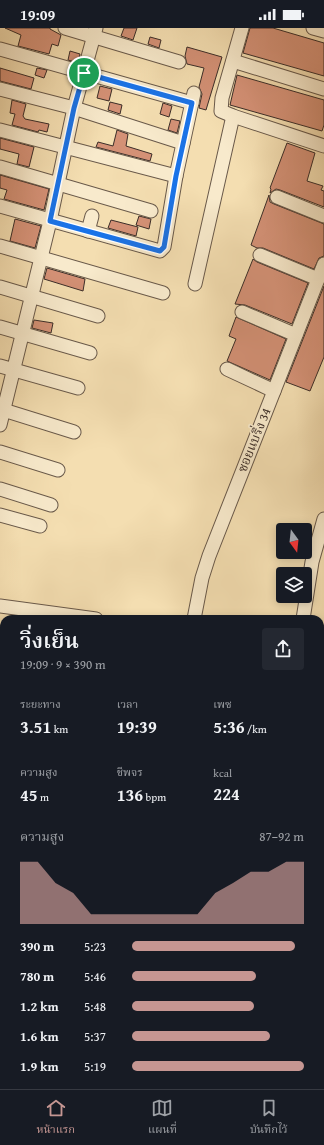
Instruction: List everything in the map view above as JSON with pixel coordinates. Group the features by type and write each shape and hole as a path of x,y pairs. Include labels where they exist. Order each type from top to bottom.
{"street":[{"path":"65,28 94,32 179,62"},
{"path":"242,28 220,108 224,113 324,146"},
{"path":"313,28 324,31"},
{"path":"0,425 2,409 50,221 74,108 94,32"},
{"path":"0,49 84,73 193,98 176,176 164,247 160,251 0,206"},
{"path":"233,61 324,89"},
{"path":"0,89 74,108 184,143"},
{"path":"195,284 233,116"},
{"path":"0,130 66,146 176,176"},
{"path":"0,167 151,211"},
{"path":"277,198 324,216"},
{"path":"88,231 92,216"},
{"path":"0,246 163,293"},
{"path":"260,254 318,279"},
{"name":"ซอยแบริ่ง 34","path":"195,615 202,578 209,556 324,264"},
{"path":"0,287 98,316"},
{"path":"242,312 296,335"},
{"path":"0,327 90,353"},
{"path":"0,366 78,388"},
{"path":"227,370 274,391"},
{"path":"2,409 74,432"},
{"path":"0,452 58,470"},
{"path":"0,489 51,505"},
{"path":"0,515 40,526"},
{"path":"303,615 312,562 324,519"},
{"path":"0,606 66,615"}],"building":[{"path":"5,28 50,28 61,35 58,46 52,44 49,54 18,46 21,35"},
{"path":"124,28 137,28 133,40 121,36"},
{"path":"250,28 273,28 324,43 324,76 243,53"},
{"path":"150,37 161,40 159,48 148,44"},
{"path":"187,47 222,57 206,110 199,108 202,94 199,87 204,68 187,64 185,56"},
{"path":"70,51 80,54 78,63 68,60"},
{"path":"0,68 34,78 31,89 0,81"},
{"path":"37,68 47,70 44,78 35,75"},
{"path":"237,75 324,100 324,125 322,131 230,105"},
{"path":"100,86 112,89 109,101 97,98"},
{"path":"12,100 26,104 23,116 25,119 49,124 47,132 39,130 38,132 12,125 15,114 10,113"},
{"path":"110,102 122,105 120,114 108,110"},
{"path":"163,103 172,106 169,117 160,114"},
{"path":"171,119 180,121 177,133 168,130"},
{"path":"117,130 128,134 126,146 152,154 150,161 96,147 98,142 113,146"},
{"path":"0,138 34,147 29,167 17,164 19,154 0,149"},
{"path":"287,143 315,153 307,181 323,186 321,190 324,191 324,207 280,190 276,189 270,193 270,188"},
{"path":"0,175 49,189 44,210 4,199 7,190 0,188"},
{"path":"269,195 270,202 324,224 324,256 319,258 314,269 263,248 257,248 251,245"},
{"path":"139,216 151,219 149,229 136,225"},
{"path":"15,219 41,226 35,248 10,241"},
{"path":"111,220 138,227 136,236 108,228"},
{"path":"253,259 308,283 292,324 245,305 235,304"},
{"path":"47,268 85,279 83,291 44,279"},
{"path":"324,286 324,357 310,391 286,382"},
{"path":"236,317 286,339 270,380 227,361 236,339 229,336"},
{"path":"34,320 53,323 51,333 32,328"}],"route":[{"path":"84,73 192,103 176,176 164,247 160,251 50,221 74,108 84,73"}]}
